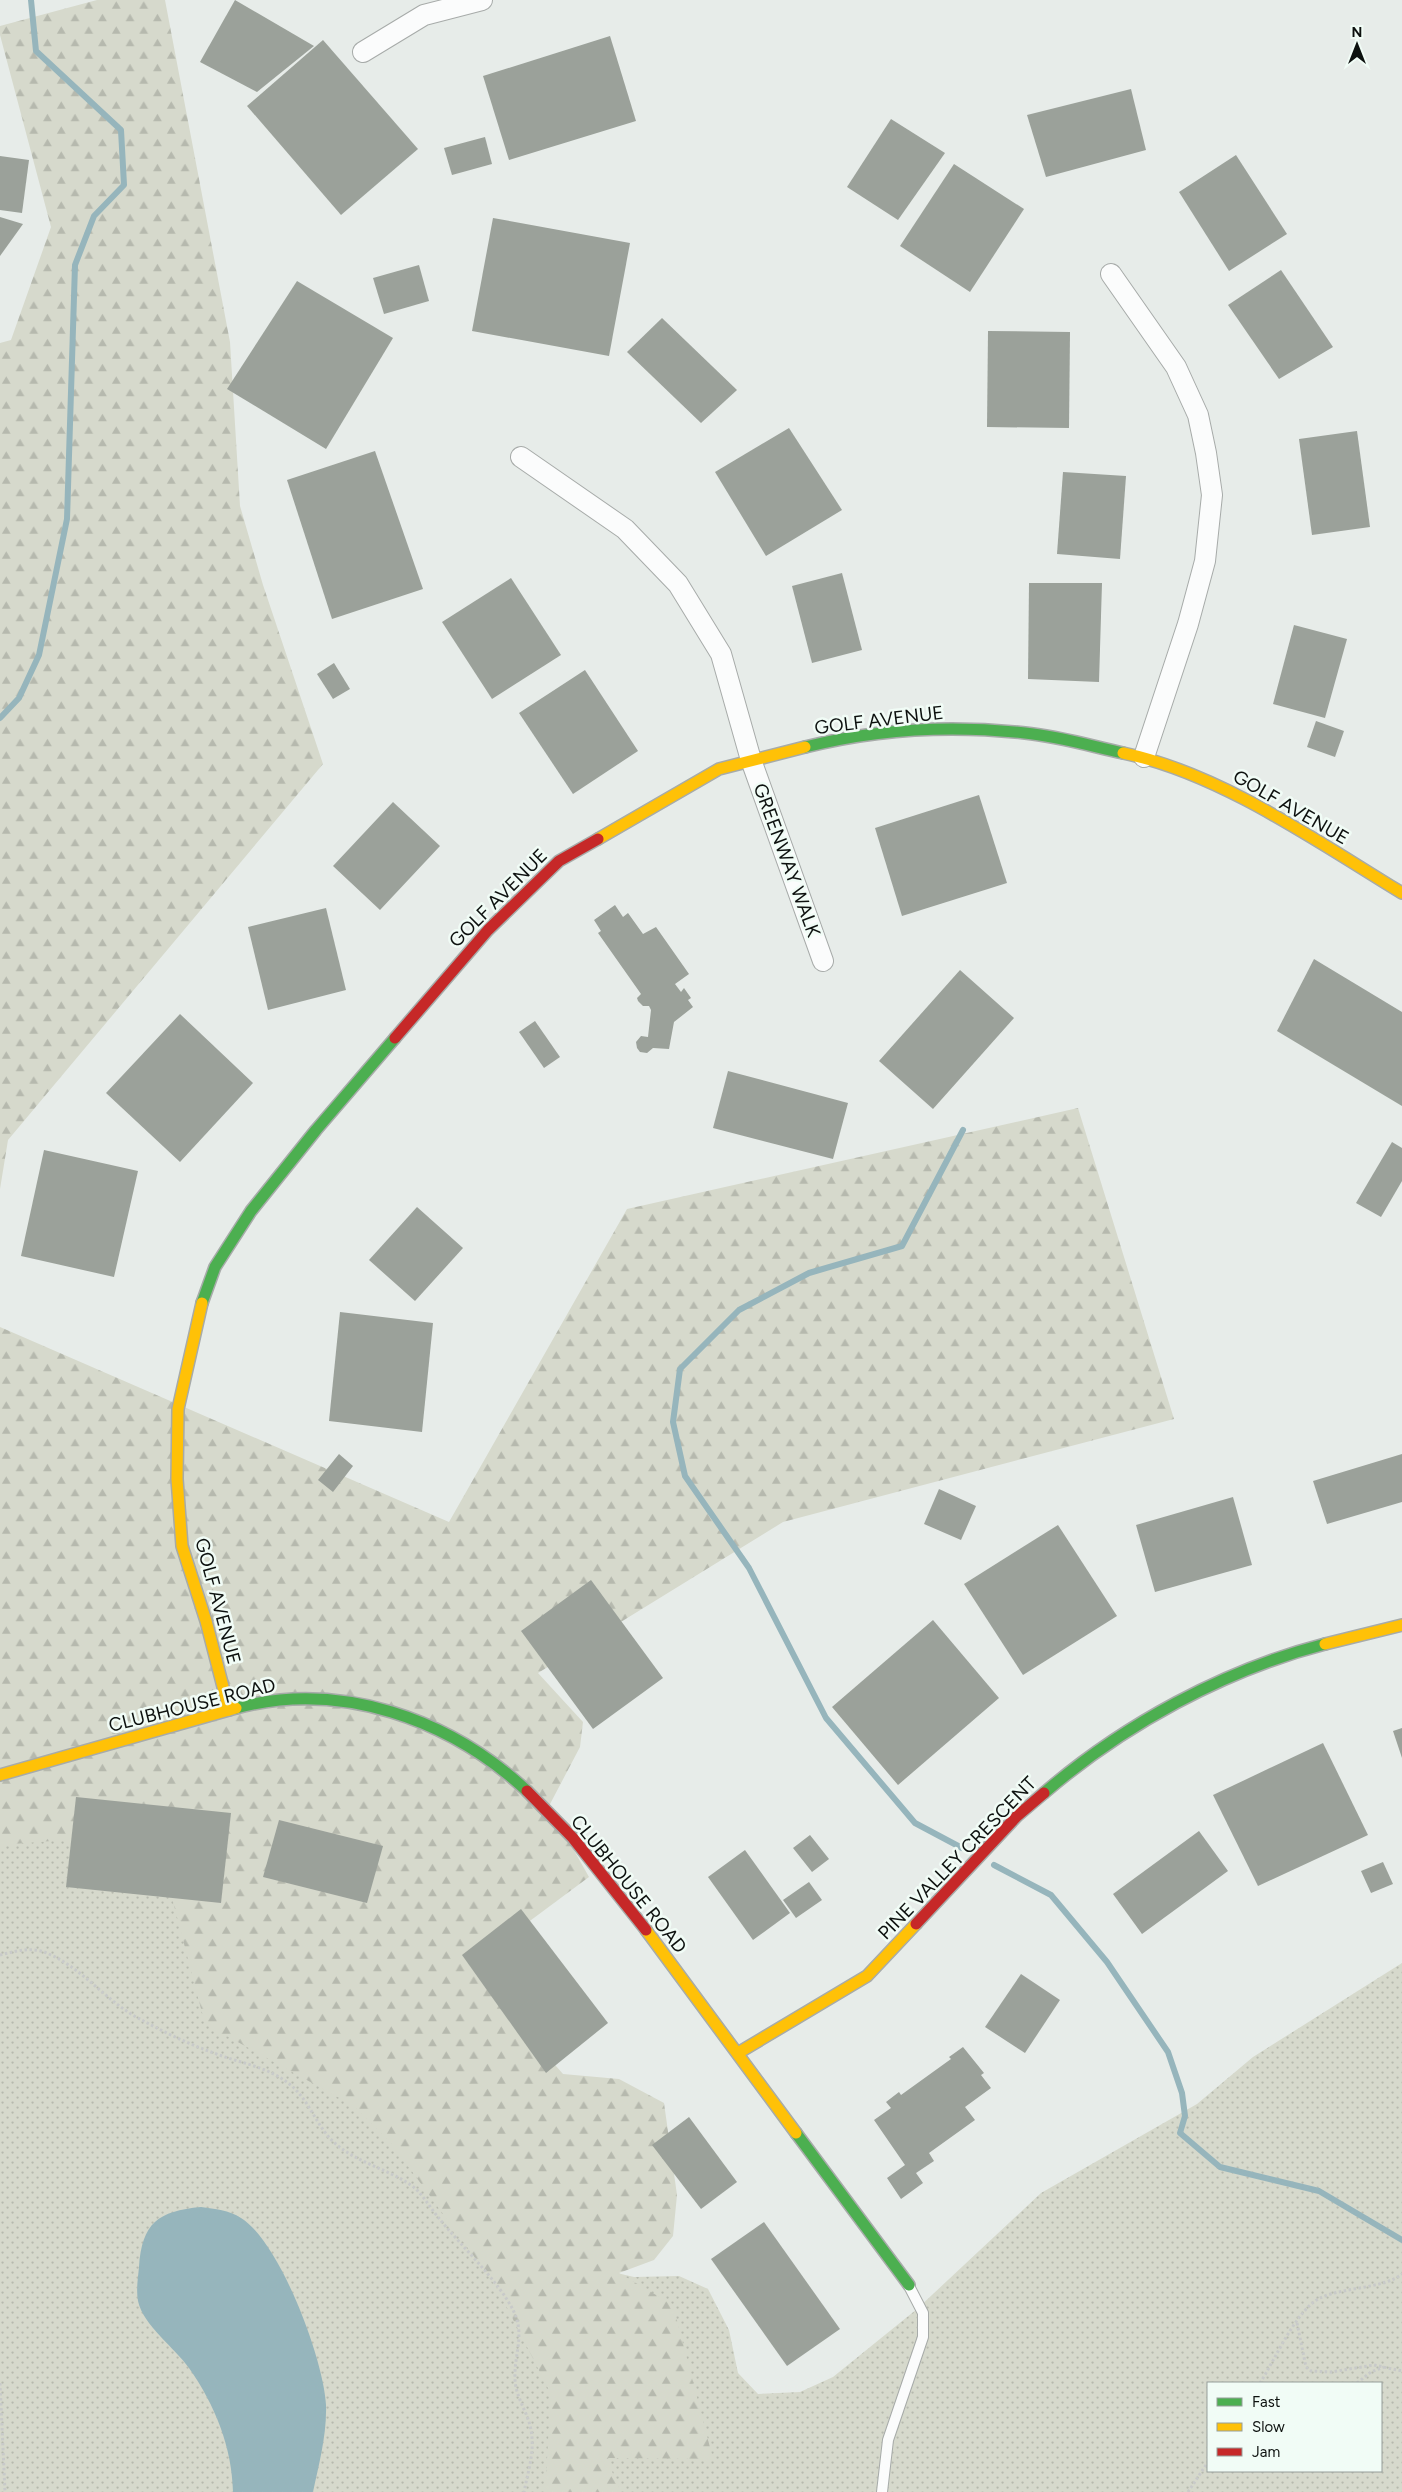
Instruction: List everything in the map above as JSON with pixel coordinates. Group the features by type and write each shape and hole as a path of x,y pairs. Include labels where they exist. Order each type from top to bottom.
{"street":[{"path":"363,52 424,15 482,0"},
{"path":"1111,274 1176,367 1198,415 1212,495 1205,561 1188,624 1144,757"},
{"name":"GREENWAY WALK","path":"521,458 625,529 678,584 721,654 751,760 823,960"},
{"name":"GOLF AVENUE","path":"229,1710 206,1621 182,1546 177,1479 178,1409 199,1311 215,1267 251,1211 316,1130 488,930 559,861 719,768 837,739 948,728 1027,733 1144,757 1220,786 1292,826 1402,893"},
{"name":"PINE VALLEY CRESCENT","path":"738,2053 867,1976 1017,1816 1068,1772 1150,1718 1192,1693 1256,1666 1314,1647 1402,1625"},
{"name":"CLUBHOUSE ROAD","path":"0,1775 229,1710 278,1698 351,1701 403,1715 441,1731 498,1766 553,1817 595,1864 738,2053 825,2176 908,2285"}],"lane":[{"path":"882,2492 888,2440 923,2337 923,2313 908,2285"}],"path":[{"path":"0,1955 21,1949 48,1953 77,1971 120,2007 137,2017 215,2054 275,2074 297,2090 315,2119 336,2144 349,2153 391,2172 422,2193 437,2216 503,2295 518,2320 520,2337 515,2377 516,2387 529,2422 533,2442 533,2452 524,2492"},
{"path":"1261,2382 1297,2322 1318,2299 1382,2282 1402,2274"},
{"path":"1297,2322 1306,2366 1311,2372 1331,2372 1374,2365 1402,2371"},
{"path":"1358,2382 1370,2372 1385,2366"},
{"path":"0,2383 5,2492"},
{"path":"1188,2492 1207,2464"}],"green space":[{"path":"97,0 165,0 230,342 240,506 263,585 323,764 8,1140 0,1189 0,343 11,340 51,227 0,35 0,26"},
{"path":"1078,1108 1174,1419 783,1522 538,1673 583,1722 580,1747 549,1806 589,1877 515,1932 528,2034 563,2074 619,2079 664,2103 677,2195 673,2236 654,2260 619,2273 673,2305 713,2459 606,2458 621,2492 545,2492 551,2394 497,2288 392,2144 354,2106 205,2024 155,1833 0,1845 0,1327 449,1522 627,1209"},
{"path":"108,1798 604,2270 634,2277 679,2276 708,2289 729,2330 738,2373 758,2394 800,2392 833,2377 917,2309 1041,2193 1197,2104 1253,2057 1402,1963 1402,2492 0,2492 0,1820"}],"water":[{"path":"201,2207 232,2213 256,2231 285,2276 309,2332 323,2385 326,2405 324,2438 313,2492 233,2492 232,2475 225,2443 207,2397 183,2360 146,2319 141,2310 137,2297 137,2288 141,2252 149,2230 163,2216 186,2209"}],"building":[{"path":"235,0 314,46 257,92 200,62"},
{"path":"610,36 636,121 509,160 483,76"},
{"path":"323,40 418,149 341,215 247,106"},
{"path":"1131,89 1146,150 1046,177 1027,115"},
{"path":"891,119 945,153 898,220 847,187"},
{"path":"485,137 492,164 452,175 444,148"},
{"path":"1236,155 1287,234 1229,271 1179,192"},
{"path":"0,156 29,160 22,213 0,210"},
{"path":"954,164 1024,209 970,292 900,246"},
{"path":"0,217 23,224 0,256"},
{"path":"493,218 630,243 609,356 472,331"},
{"path":"419,265 429,301 384,314 373,278"},
{"path":"1281,270 1333,347 1279,379 1228,305"},
{"path":"297,281 393,338 326,449 227,389"},
{"path":"662,318 737,390 701,423 627,352"},
{"path":"988,331 1070,332 1069,428 987,427"},
{"path":"789,428 842,510 766,556 715,472"},
{"path":"1357,431 1370,527 1312,535 1299,439"},
{"path":"375,451 423,589 332,619 287,480"},
{"path":"1063,472 1126,476 1120,559 1057,554"},
{"path":"842,573 862,650 812,663 792,586"},
{"path":"511,578 561,655 492,699 442,622"},
{"path":"1029,583 1102,583 1099,682 1028,679"},
{"path":"1294,625 1347,639 1325,718 1273,704"},
{"path":"334,663 350,689 333,699 317,674"},
{"path":"585,670 638,751 573,794 519,713"},
{"path":"1316,721 1344,731 1335,757 1307,747"},
{"path":"979,795 1007,883 902,916 875,828"},
{"path":"393,802 440,846 380,910 333,866"},
{"path":"615,905 623,917 628,913 643,934 656,927 689,974 675,984 681,992 684,988 691,998 688,1000 693,1007 674,1022 669,1049 653,1048 647,1053 640,1052 637,1048 636,1042 641,1036 648,1037 651,1010 649,1006 643,1006 638,1001 637,998 641,994 598,933 601,931 594,920"},
{"path":"326,908 346,990 268,1010 248,927"},
{"path":"1314,959 1402,1012 1402,1106 1277,1031"},
{"path":"960,970 1014,1018 933,1109 879,1061"},
{"path":"180,1014 253,1083 180,1162 106,1093"},
{"path":"535,1021 560,1057 544,1068 519,1032"},
{"path":"728,1071 848,1103 833,1159 713,1128"},
{"path":"1392,1142 1402,1148 1402,1181 1381,1217 1356,1203"},
{"path":"44,1150 138,1171 114,1277 21,1256"},
{"path":"417,1207 463,1248 415,1301 369,1260"},
{"path":"340,1312 433,1323 422,1432 329,1421"},
{"path":"339,1454 353,1466 333,1492 318,1480"},
{"path":"1402,1454 1402,1502 1327,1524 1313,1481"},
{"path":"939,1489 976,1506 961,1540 924,1524"},
{"path":"1233,1497 1252,1565 1155,1592 1136,1525"},
{"path":"1058,1525 1117,1616 1023,1675 964,1584"},
{"path":"591,1580 663,1678 593,1729 521,1631"},
{"path":"933,1620 999,1698 898,1785 832,1707"},
{"path":"1402,1728 1402,1758 1393,1731"},
{"path":"1323,1743 1368,1835 1258,1886 1213,1795"},
{"path":"76,1797 231,1813 221,1903 66,1887"},
{"path":"279,1820 383,1846 367,1903 263,1877"},
{"path":"1199,1831 1228,1871 1142,1934 1113,1894"},
{"path":"810,1835 829,1859 812,1872 793,1848"},
{"path":"745,1850 790,1913 753,1940 708,1877"},
{"path":"1383,1862 1393,1884 1371,1893 1361,1871"},
{"path":"809,1882 822,1900 796,1918 783,1900"},
{"path":"521,1909 608,2023 546,2073 462,1955"},
{"path":"1021,1974 1060,2000 1025,2053 985,2027"},
{"path":"963,2047 984,2073 981,2075 991,2088 965,2107 975,2120 929,2153 934,2161 916,2173 923,2183 901,2199 887,2178 905,2165 874,2120 891,2108 886,2102 899,2092 901,2095 951,2059 949,2057"},
{"path":"689,2117 737,2182 701,2209 652,2145"},
{"path":"764,2222 840,2329 787,2366 711,2259"}],"waterway":[{"path":"0,718 19,698 39,655 67,519 75,265 94,216 124,185 121,130 36,51 31,0"},
{"path":"962,1848 915,1823 826,1718 749,1568 685,1476 673,1422 680,1369 739,1310 809,1273 902,1246 963,1130"},
{"path":"994,1865 1051,1895 1107,1962 1168,2052 1182,2093 1185,2116 1180,2133 1220,2167 1319,2191 1402,2240"}],"traffic: fast":[{"path":"805,747 859,736 915,730 970,729 1037,734 1123,753"},
{"path":"202,1303 215,1267 251,1211 316,1130 395,1038"},
{"path":"1044,1793 1107,1745 1176,1703 1250,1669 1287,1655 1325,1644"},
{"path":"236,1708 275,1701 315,1699 353,1703 392,1712 429,1726 464,1744 497,1766 527,1791"},
{"path":"796,2133 909,2285"}],"traffic: slow":[{"path":"598,839 719,769 805,747"},
{"path":"1123,753 1196,776 1232,793 1267,811 1402,893"},
{"path":"202,1303 178,1409 177,1479 182,1546 206,1621 229,1710"},
{"path":"1325,1644 1402,1625"},
{"path":"0,1775 236,1708"},
{"path":"738,2053 867,1976 916,1924"},
{"path":"646,1930 796,2133"}],"traffic: jam":[{"path":"395,1038 488,930 559,861 598,839"},
{"path":"527,1791 573,1838 646,1930"},
{"path":"916,1924 1017,1816 1044,1793"}]}
